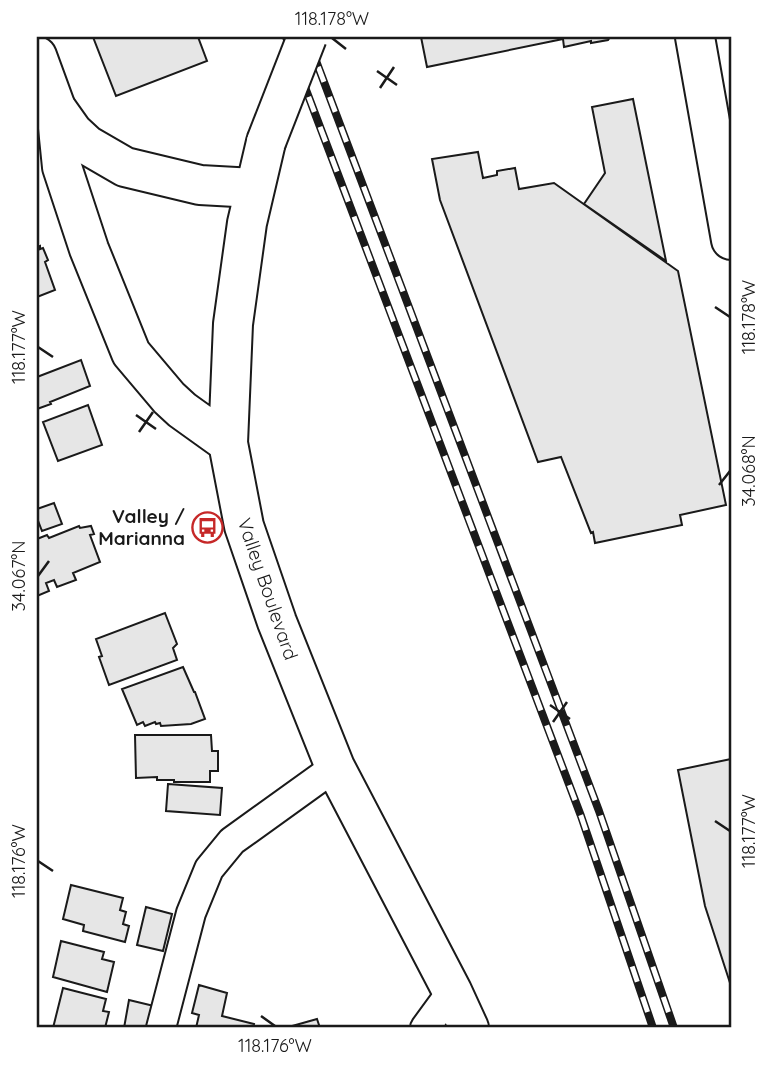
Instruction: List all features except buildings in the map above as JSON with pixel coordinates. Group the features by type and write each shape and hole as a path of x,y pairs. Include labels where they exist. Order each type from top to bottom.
{"main road":[{"name":"Valley Boulevard","path":"307,37 266,142 247,223 233,324 228,443 244,526 277,622 335,767 469,1028"},
{"path":"695,37 731,240"},
{"path":"37,56 56,108 72,132 87,145 125,167 200,185 254,188"},
{"path":"56,108 62,167 89,248 131,353 169,398 228,443"}],"street":[{"path":"161,1028 191,913 209,869 232,841 335,767"},
{"path":"425,1028 452,991"}],"railway":[{"path":"286,37 581,816 653,1028"},
{"path":"307,37 599,811 674,1028"}],"place":[{"name":"Valley / Marianna","path":"208,527"}]}
